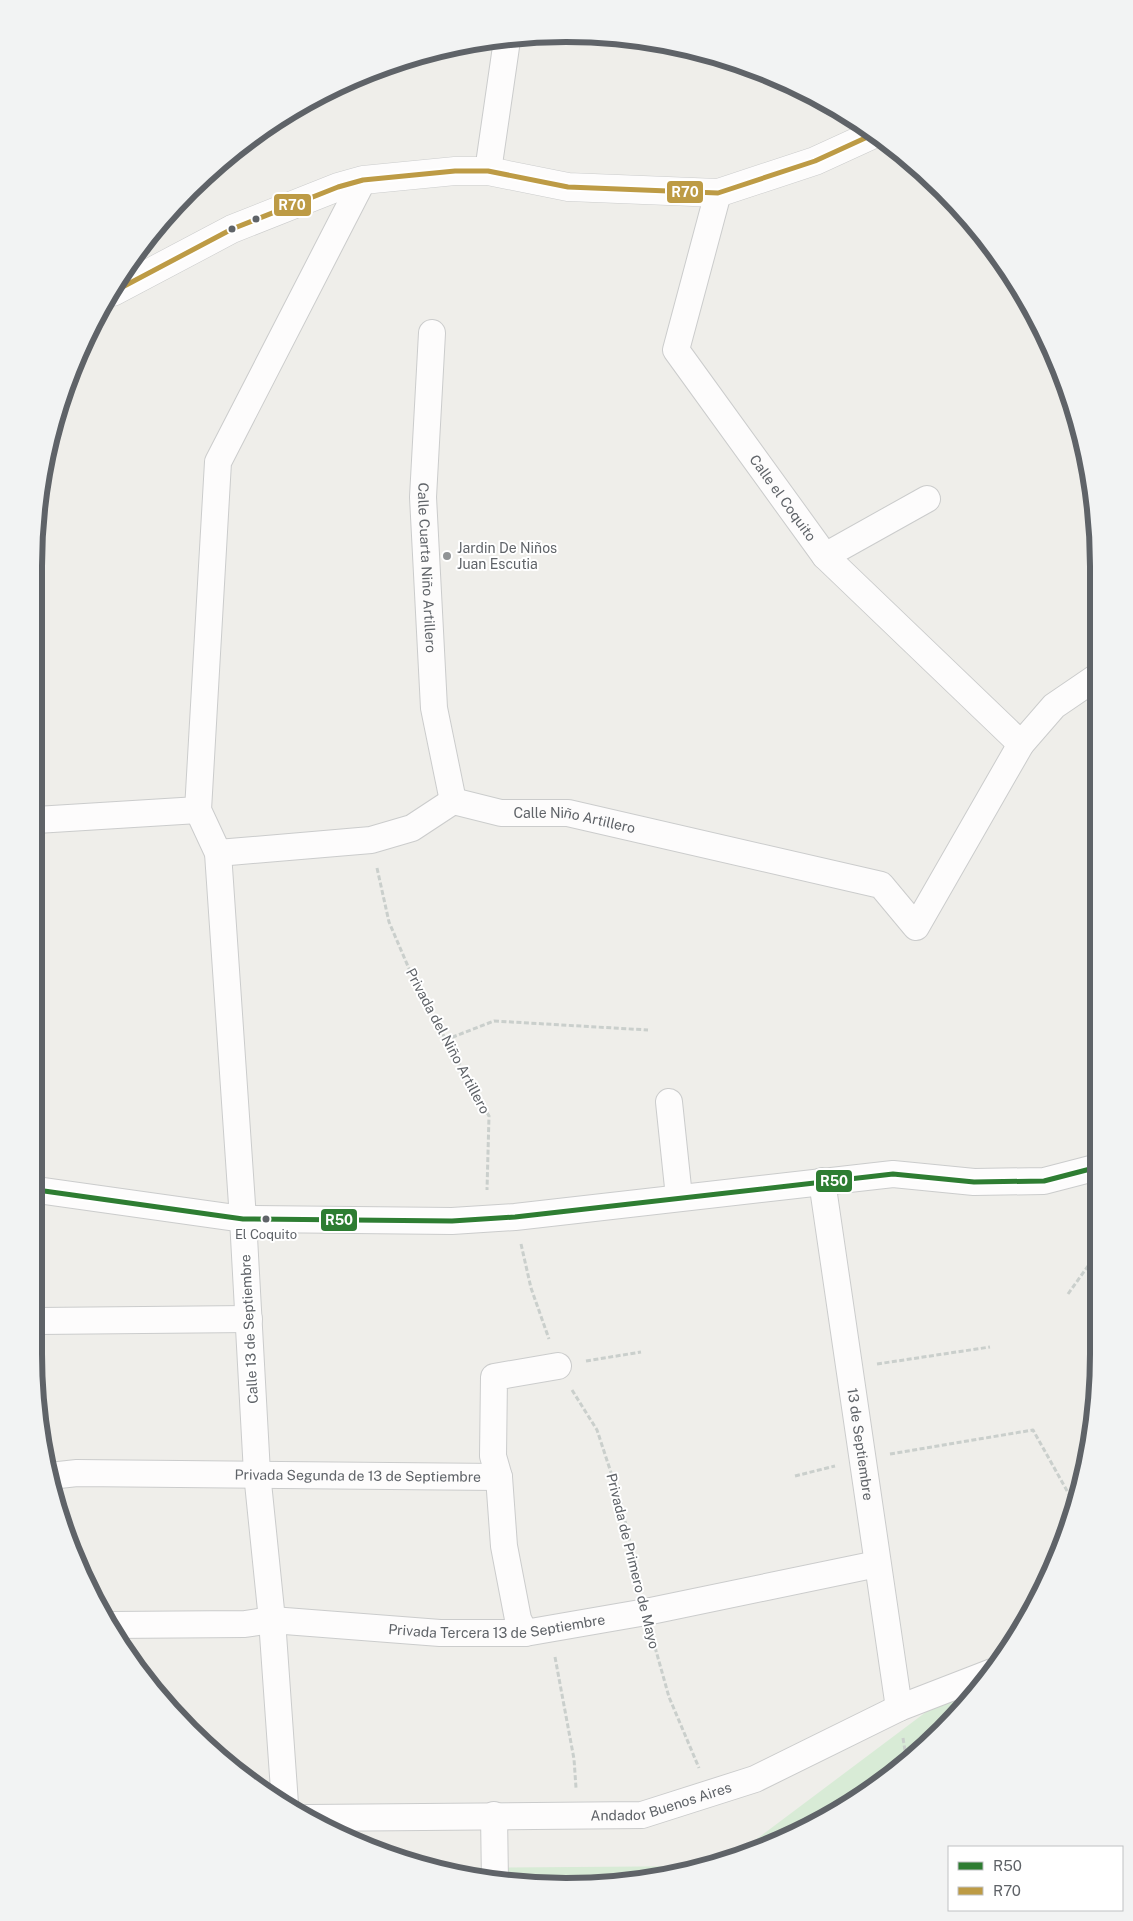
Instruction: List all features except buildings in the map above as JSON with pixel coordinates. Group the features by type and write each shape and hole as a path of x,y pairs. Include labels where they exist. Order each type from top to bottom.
{"street":[{"path":"488,171 506,46"},
{"path":"124,286 232,229 338,187 363,180 488,171 568,187 718,193 815,161 867,137"},
{"path":"363,180 218,462 198,810 218,853 371,840 412,828 453,801"},
{"name":"Calle el Coquito","path":"718,193 676,350 825,556 1021,744"},
{"name":"Calle Cuarta Niño Artillero","path":"432,333 423,497 434,708 453,801"},
{"path":"825,556 927,499"},
{"path":"1021,744 1054,706 1090,681"},
{"name":"Calle Niño Artillero","path":"453,801 501,813 568,813 881,885 916,927 1021,744"},
{"path":"42,820 198,810"},
{"name":"Calle 13 de Septiembre","path":"218,853 243,1219 257,1473 272,1620 284,1796"},
{"path":"669,1102 679,1197"},
{"path":"42,1191 243,1219 452,1221 486,1217 515,1217 893,1174 974,1182 1044,1181 1090,1168"},
{"name":"13 de Septiembre","path":"822,1182 899,1708"},
{"path":"42,1321 249,1319"},
{"name":"Privada Segunda de 13 de Septiembre","path":"57,1475 77,1473 257,1473 499,1477 492,1456 494,1377 558,1366"},
{"path":"499,1477 504,1546 518,1619 537,1631"},
{"name":"Privada Tercera 13 de Septiembre","path":"118,1625 245,1624 272,1620 440,1633 537,1631 646,1612 877,1564"},
{"name":"Andador Buenos Aires","path":"323,1818 578,1814 642,1815 755,1779 899,1708 979,1677"},
{"path":"494,1815 495,1873"}],"path":[{"name":"Privada del Niño Artillero","path":"371,840 389,922 419,992 489,1116 486,1217"},
{"path":"445,1040 494,1021 648,1030"},
{"name":"Privada de Primero de Mayo","path":"515,1217 531,1288 558,1366 597,1430 621,1503 668,1697 710,1793"},
{"path":"1068,1294 1090,1263"},
{"path":"849,1368 990,1347"},
{"path":"558,1366 641,1352"},
{"path":"795,1476 862,1458 1033,1430 1071,1497"},
{"path":"537,1631 558,1670 574,1759 578,1814"}],"green space":[{"path":"987,1666 937,1725 885,1770 858,1790 828,1808 767,1839 746,1847"},
{"path":"677,1866 635,1874 566,1878 498,1874 463,1868"}],"transit line":[{"name":"R70","path":"124,286 232,229 338,187 363,180 455,171 488,171 568,187 718,193 815,161 867,137"},
{"name":"R50","path":"42,1191 243,1219 452,1221 515,1217 893,1174 974,1182 1044,1181 1090,1169"}],"place":[{"name":"Jardin De Niños Juan Escutia","path":"447,556"},
{"name":"El Coquito","path":"266,1219"}]}
